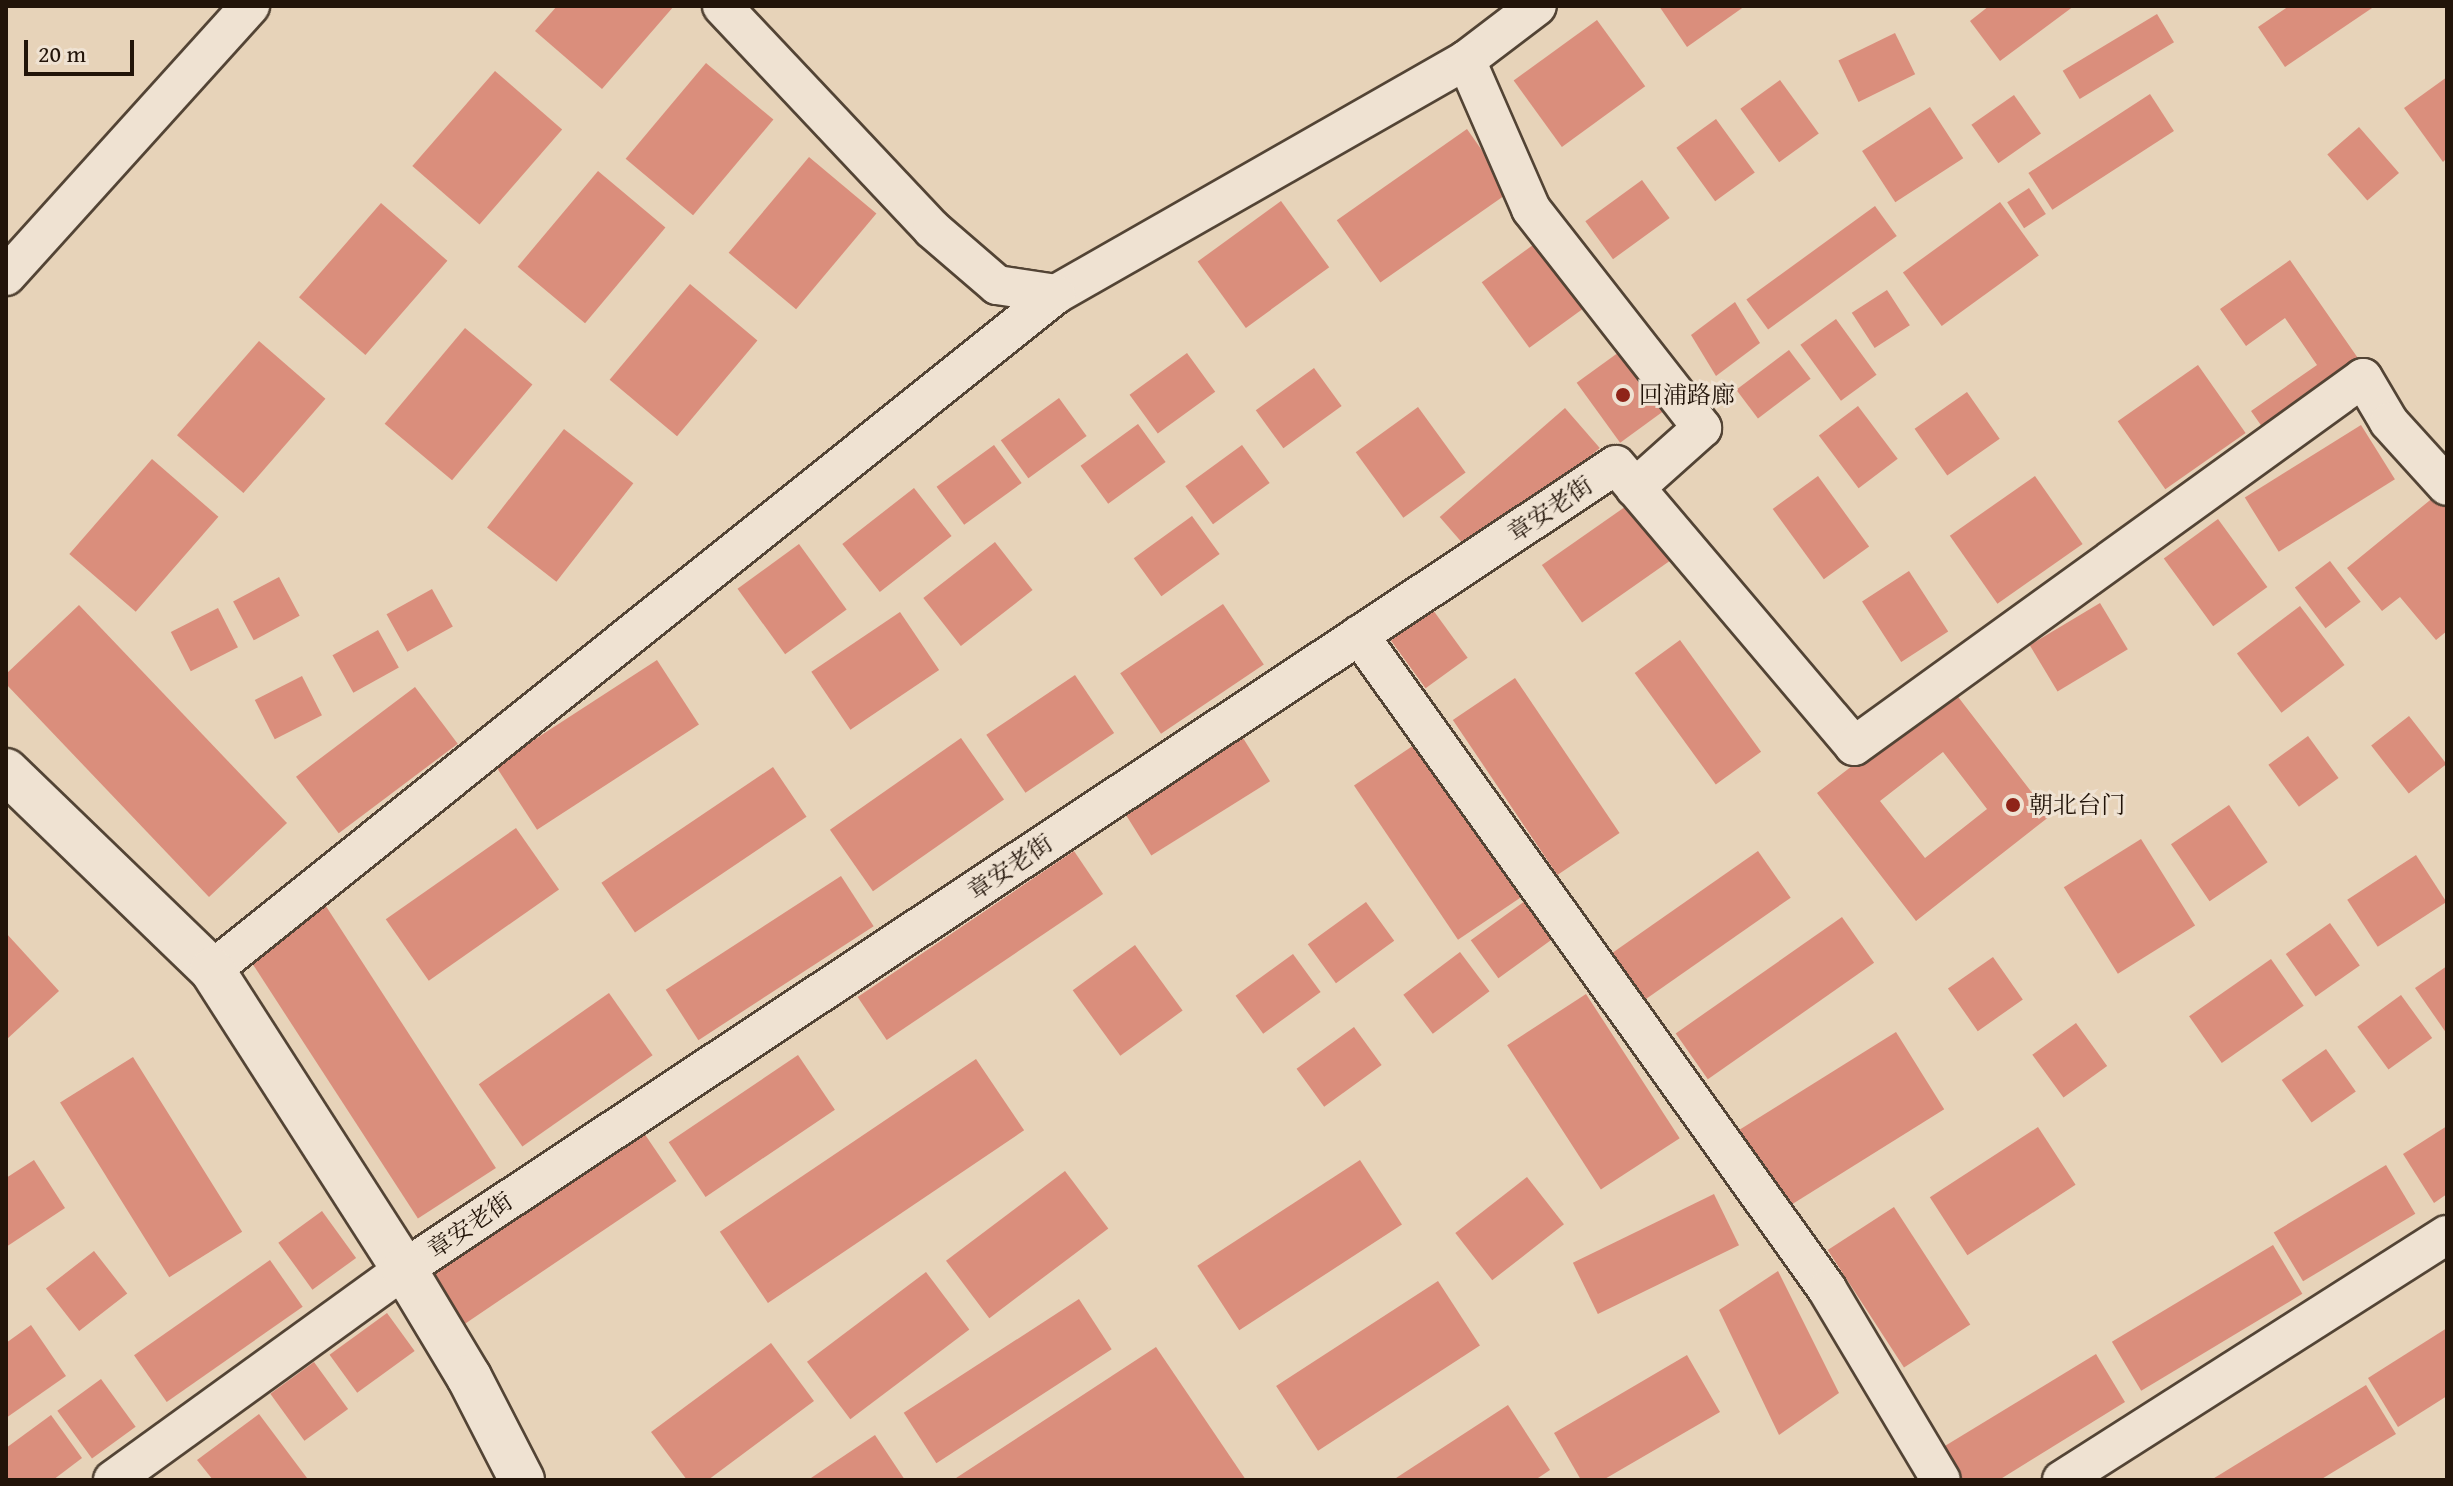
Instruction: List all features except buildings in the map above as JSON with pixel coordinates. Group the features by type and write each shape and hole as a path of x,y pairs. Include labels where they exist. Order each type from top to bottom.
{"street":[{"path":"6,276 250,6"},
{"path":"722,6 932,229 997,285 1056,294"},
{"path":"212,970 1056,294 1466,60 1537,6"},
{"name":"章安老街","path":"113,1480 404,1269 1359,635 1702,428 1531,209 1466,60"},
{"path":"1626,476 1854,746 2363,378 2389,422 2447,486"},
{"path":"1359,635 1827,1289 1941,1480"},
{"path":"6,771 212,970 404,1269 469,1377 522,1480"},
{"path":"2062,1480 2447,1235"}],"place":[{"name":"回浦路廊","path":"1623,395"},
{"name":"朝北台门","path":"2013,805"}]}
